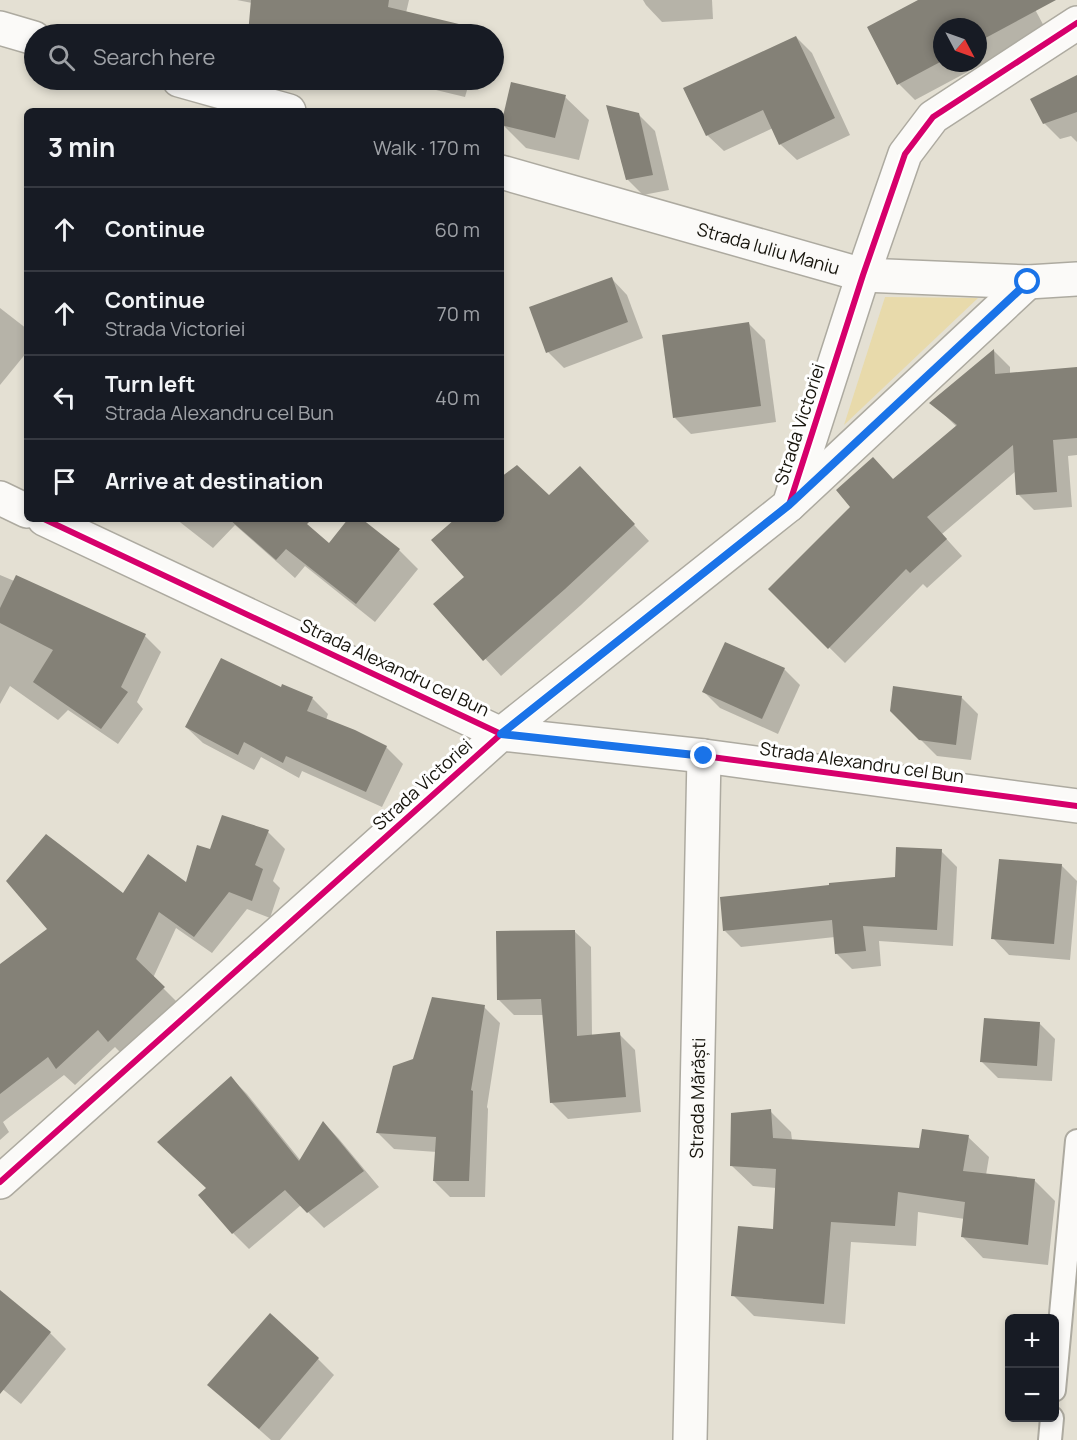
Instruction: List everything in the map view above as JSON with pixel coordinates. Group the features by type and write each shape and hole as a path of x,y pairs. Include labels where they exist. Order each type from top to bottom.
{"street":[{"name":"Strada Victoriei","path":"0,1182 501,734 789,505 862,275 905,154 933,117 1077,23"},
{"path":"0,28 24,35"},
{"path":"214,90 278,108"},
{"name":"Strada Iuliu Maniu","path":"504,173 862,275 1028,282 1077,279"},
{"path":"789,505 1028,282"},
{"path":"0,498 24,510"},
{"name":"Strada Alexandru cel Bun","path":"50,522 501,734 704,756 1077,806"},
{"name":"Strada Mărăști","path":"690,1440 704,756"}],"lane":[{"path":"1056,1368 1077,1141"},
{"path":"1050,1440 1052,1422"}],"shaded area":[{"path":"885,297 978,298 844,425"}],"building":[{"path":"251,0 389,0 388,7 459,24 249,24"},
{"path":"918,0 1056,0 987,37 987,18 933,18 933,66 897,85 867,27"},
{"path":"796,36 835,118 779,145 763,110 706,136 683,88"},
{"path":"1077,75 1077,112 1043,124 1030,99"},
{"path":"511,82 566,95 555,138 504,126 504,112"},
{"path":"606,105 639,113 653,175 626,180"},
{"path":"612,277 628,322 546,353 529,307"},
{"path":"749,322 761,406 673,418 662,335"},
{"path":"994,349 995,374 1077,367 1077,438 1053,440 1057,492 1016,495 1013,445 927,517 947,539 910,573 906,569 828,649 768,589 850,507 836,490 873,457 893,479 957,425 929,403"},
{"path":"517,465 549,495 580,466 635,524 483,661 433,604 464,577 431,540 452,522 504,522 504,475"},
{"path":"232,522 309,522 307,524 329,543 346,522 366,522 400,549 356,604 286,549 276,560"},
{"path":"16,575 146,634 121,687 128,692 101,729 33,682 53,650 0,623 0,608"},
{"path":"725,642 785,668 762,719 702,692"},
{"path":"221,658 281,687 282,684 313,697 307,711 355,730 387,746 366,792 286,756 283,763 244,742 238,755 185,727"},
{"path":"893,686 962,696 956,745 919,740 890,711"},
{"path":"222,815 269,830 255,865 263,869 252,901 229,892 194,937 159,912 136,959 165,987 108,1042 98,1030 56,1069 48,1057 0,1094 0,964 47,929 6,881 46,834 123,893 148,854 186,882 197,845 210,849"},
{"path":"896,847 942,849 937,930 863,926 866,951 835,954 832,920 723,931 720,897 895,877"},
{"path":"999,859 1062,864 1054,944 991,939"},
{"path":"575,930 577,1036 620,1032 626,1097 550,1103 541,999 497,1000 496,931"},
{"path":"432,997 485,1005 471,1090 473,1091 469,1181 433,1181 436,1137 376,1133 393,1066 413,1059"},
{"path":"984,1018 1040,1022 1037,1066 980,1062"},
{"path":"231,1076 299,1161 323,1121 364,1171 307,1213 285,1190 232,1234 198,1195 206,1188 157,1142"},
{"path":"771,1109 773,1138 919,1148 922,1129 969,1135 963,1171 1035,1179 1028,1245 961,1237 965,1202 898,1192 895,1226 831,1222 824,1304 731,1296 738,1226 773,1229 776,1169 730,1166 731,1113"},
{"path":"0,1290 51,1332 0,1394"},
{"path":"270,1313 319,1358 259,1429 207,1385"}],"cycle path":[{"path":"0,1182 501,734 789,505 863,275 905,154 933,117 1077,23"},
{"path":"50,522 501,734 704,756 1077,806"}],"route":[{"path":"704,756 501,734 789,505 1028,282"}]}
